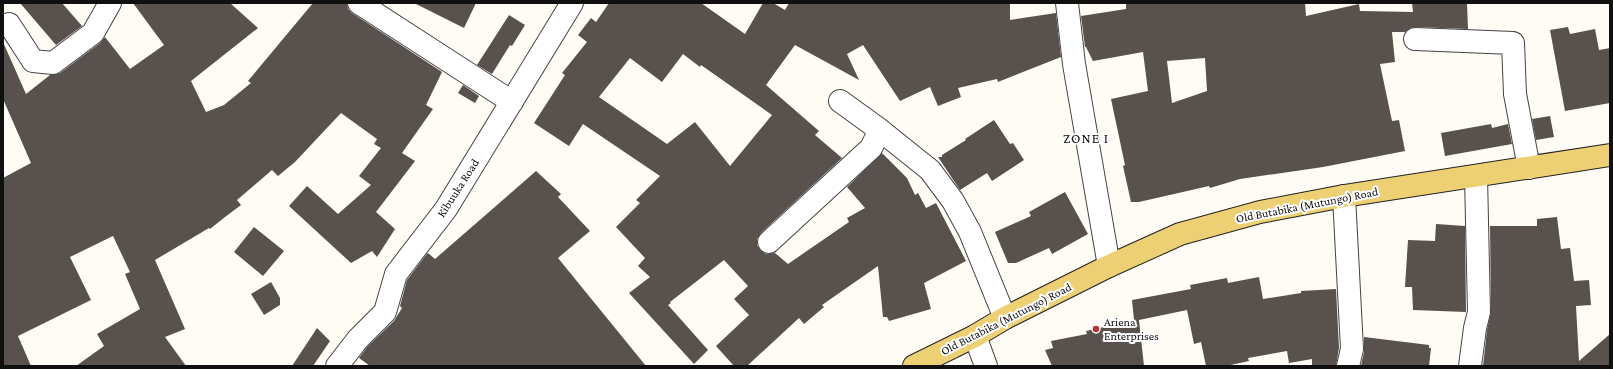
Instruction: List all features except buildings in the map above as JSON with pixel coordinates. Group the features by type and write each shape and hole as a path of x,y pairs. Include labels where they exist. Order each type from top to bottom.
{"main road":[{"name":"Old Butabika (Mutungo) Road","path":"914,366 1109,266 1180,234 1260,212 1344,196 1610,155"}],"street":[{"path":"9,24 33,61 54,63 93,33 110,3"},
{"path":"359,3 512,102"},
{"name":"Kibuuka Road","path":"337,366 358,339 385,312 396,274 446,209 572,3"},
{"path":"1067,3 1074,64 1109,266"},
{"path":"1415,39 1513,43 1515,94 1529,168"},
{"path":"840,101 880,130 930,170 953,201 970,232 988,272 1005,318"},
{"path":"769,242 871,148 880,130"},
{"path":"1470,366 1475,328 1479,312 1476,176"},
{"path":"1344,196 1352,349 1348,366"},
{"path":"975,336 986,366"}],"place":[{"name":"Ariena Enterprises","path":"1096,329"}],"district":[{"name":"ZONE I","path":"1086,138"}]}
